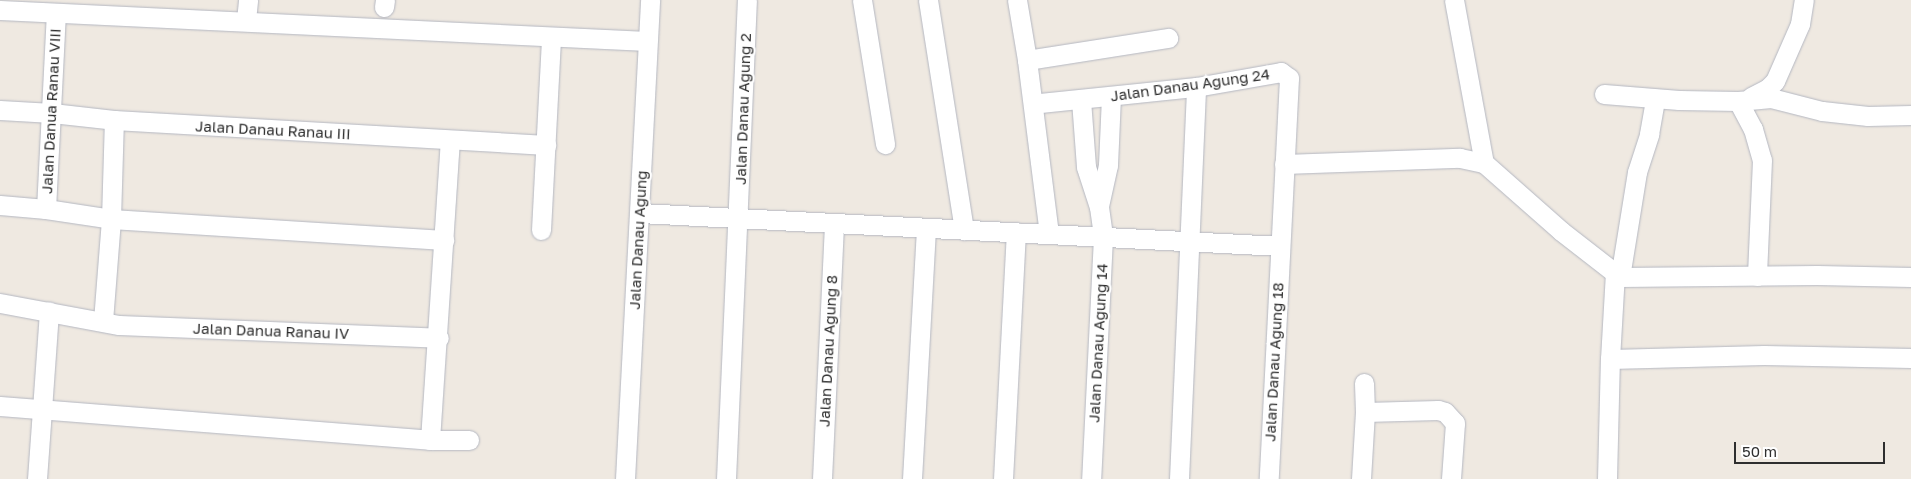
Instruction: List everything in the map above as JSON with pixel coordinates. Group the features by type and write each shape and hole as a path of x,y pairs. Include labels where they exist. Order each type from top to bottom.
{"street":[{"path":"246,20 248,0"},
{"name":"Jalan Danau Agung","path":"625,479 650,0"},
{"path":"748,0 754,0"},
{"name":"Jalan Danau Agung 2","path":"726,479 748,0"},
{"path":"862,0 885,144"},
{"path":"928,0 964,230"},
{"path":"1017,0 1027,60 1049,234"},
{"path":"1454,0 1484,163"},
{"path":"1740,101 1768,89 1775,81 1800,24 1804,0"},
{"path":"0,10 246,20 647,41"},
{"name":"Jalan Danua Ranau VIII","path":"46,209 56,13"},
{"path":"541,230 551,37"},
{"path":"1027,60 1168,38"},
{"name":"Jalan Danau Agung 24","path":"1040,103 1196,87 1281,72 1286,74 1289,78 1280,246"},
{"path":"1180,479 1196,87"},
{"path":"1604,94 1655,99 1740,101 1771,98 1822,111 1868,116 1911,115"},
{"name":"Jalan Danau Agung 14","path":"1099,207 1108,165 1111,96"},
{"path":"1607,479 1610,359 1617,275 1637,172 1649,134 1655,99"},
{"name":"Jalan Danau Agung 14","path":"1081,100 1086,167 1099,207 1103,237 1091,479"},
{"path":"1740,101 1753,129 1762,160 1757,276"},
{"name":"Jalan Danau Ranau III","path":"0,110 52,113 114,120 450,141 546,145"},
{"path":"103,321 111,219 114,120"},
{"path":"430,440 450,141"},
{"path":"1284,164 1460,158 1484,163 1561,230 1617,275 1911,277"},
{"path":"0,205 46,209 111,219 444,240"},
{"path":"640,213 1280,246"},
{"name":"Jalan Danau Agung 8","path":"822,479 834,223"},
{"path":"912,479 926,228"},
{"path":"1003,479 1016,232"},
{"name":"Jalan Danau Agung 18","path":"1269,479 1280,246"},
{"name":"Jalan Danua Ranau IV","path":"0,303 119,325 438,338"},
{"path":"37,479 49,311"},
{"path":"1610,359 1764,355 1911,358"},
{"path":"1360,479 1365,412 1364,383"},
{"path":"0,406 430,440 469,440"},
{"path":"1365,412 1438,410 1445,412 1455,423 1451,479"}]}
